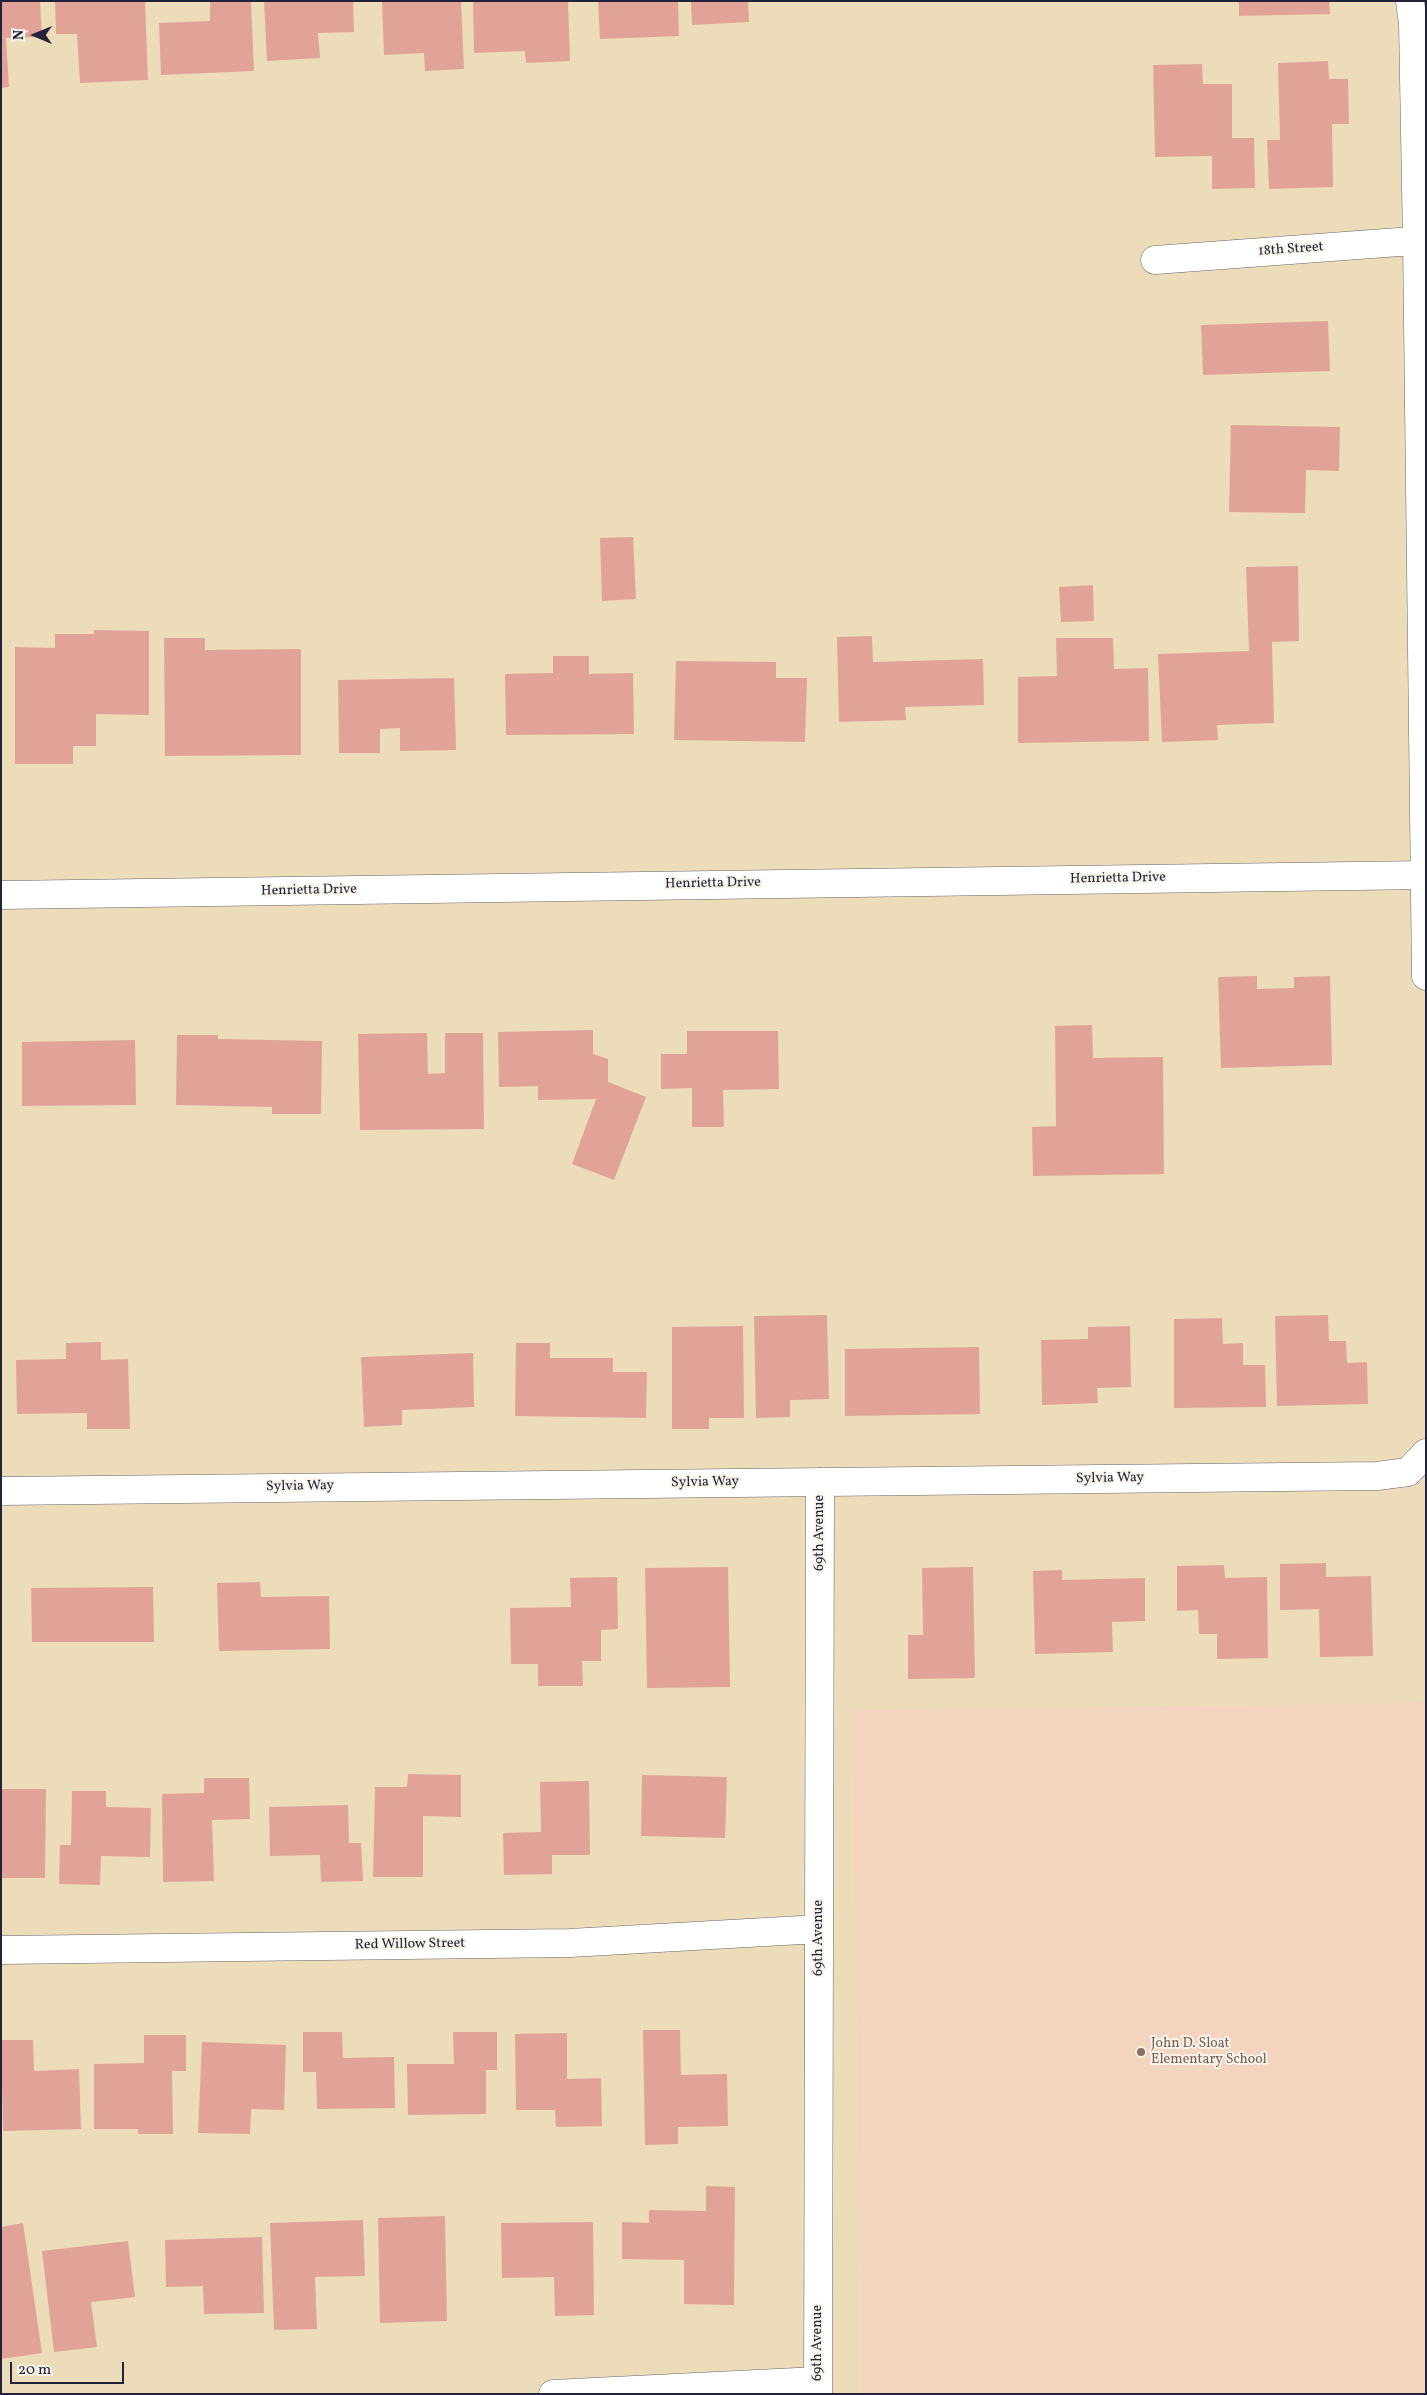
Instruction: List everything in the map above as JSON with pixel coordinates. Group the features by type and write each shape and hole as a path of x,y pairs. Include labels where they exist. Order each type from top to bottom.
{"street":[{"path":"1410,1 1413,23 1422,240 1426,976"},
{"name":"18th Street","path":"1155,260 1422,240"},
{"name":"Henrietta Drive","path":"1,895 1425,876"},
{"name":"Sylvia Way","path":"1,1491 1377,1476 1417,1463"},
{"name":"69th Avenue","path":"818,2387 820,1482"},
{"name":"Red Willow Street","path":"1,1950 570,1943 819,1929"},
{"path":"553,2394 818,2387"}],"shaded area":[{"name":"John D. Sloat Elementary School","path":"1426,1703 1426,2394 863,2394 852,1710"}],"building":[{"path":"1,1 40,1 42,37 6,38 9,87 1,88"},
{"path":"55,1 145,1 148,80 80,83 77,34 56,34"},
{"path":"210,1 251,1 254,71 161,75 159,23 210,21"},
{"path":"264,1 353,1 354,32 318,33 320,58 267,61"},
{"path":"382,1 461,1 464,69 425,71 424,53 384,55"},
{"path":"473,1 568,1 570,61 526,63 525,51 474,53"},
{"path":"598,1 678,1 679,36 600,39"},
{"path":"691,1 748,1 749,22 692,25"},
{"path":"1239,1 1329,1 1330,14 1239,16"},
{"path":"1328,61 1329,79 1348,79 1349,124 1332,124 1333,187 1269,189 1267,140 1280,140 1278,63"},
{"path":"1202,64 1203,84 1232,84 1232,138 1254,138 1255,188 1212,189 1212,156 1155,157 1153,65"},
{"path":"1328,321 1330,371 1203,375 1201,325"},
{"path":"1231,425 1340,427 1339,471 1306,470 1305,513 1229,512"},
{"path":"633,537 636,599 602,601 600,538"},
{"path":"1298,566 1299,641 1272,642 1274,723 1217,725 1218,740 1162,742 1158,654 1249,651 1246,567"},
{"path":"1093,585 1094,621 1061,622 1059,587"},
{"path":"94,630 149,631 149,715 96,714 96,746 73,746 73,764 15,764 15,647 55,648 55,634 94,634"},
{"path":"872,636 873,662 983,659 984,705 905,707 906,720 839,722 837,637"},
{"path":"164,638 205,638 205,650 301,649 301,755 165,756"},
{"path":"1056,638 1113,638 1114,669 1148,668 1149,741 1018,743 1018,677 1057,676"},
{"path":"553,656 589,656 589,674 633,673 634,734 506,735 505,674 553,673"},
{"path":"676,661 776,662 776,678 807,678 805,742 674,740"},
{"path":"454,678 456,750 400,751 400,728 380,729 380,753 339,753 338,680"},
{"path":"1257,976 1257,989 1294,988 1294,977 1330,976 1332,1065 1221,1068 1218,977"},
{"path":"1092,1025 1093,1058 1163,1057 1164,1174 1033,1176 1032,1127 1056,1126 1055,1026"},
{"path":"593,1030 593,1054 608,1059 608,1082 646,1097 614,1180 572,1164 596,1099 538,1100 538,1086 499,1087 498,1032"},
{"path":"687,1031 778,1031 779,1089 723,1090 724,1127 692,1127 692,1088 661,1089 661,1054 687,1054"},
{"path":"427,1033 428,1074 445,1073 445,1033 483,1033 484,1129 360,1130 358,1034"},
{"path":"177,1035 218,1035 218,1039 322,1041 321,1114 272,1114 272,1107 176,1105"},
{"path":"135,1040 136,1105 22,1106 22,1042"},
{"path":"827,1315 829,1399 790,1400 790,1417 756,1418 754,1316"},
{"path":"1328,1315 1329,1341 1346,1341 1347,1363 1367,1362 1368,1404 1277,1406 1275,1316"},
{"path":"1222,1318 1223,1344 1243,1343 1243,1365 1265,1365 1266,1407 1174,1408 1174,1319"},
{"path":"743,1326 744,1418 709,1418 709,1429 672,1429 672,1327"},
{"path":"1130,1326 1131,1387 1097,1388 1098,1403 1042,1405 1041,1340 1088,1339 1088,1327"},
{"path":"101,1342 101,1360 128,1359 130,1429 87,1429 87,1413 17,1414 16,1360 66,1359 66,1343"},
{"path":"516,1343 550,1343 550,1358 613,1358 613,1372 647,1372 646,1418 515,1416"},
{"path":"979,1347 980,1414 845,1416 845,1349"},
{"path":"473,1353 474,1407 402,1410 402,1425 364,1427 361,1357"},
{"path":"1326,1563 1326,1577 1371,1576 1373,1656 1320,1657 1319,1609 1280,1610 1280,1564"},
{"path":"1224,1565 1225,1578 1267,1577 1268,1658 1217,1659 1217,1634 1199,1634 1198,1610 1177,1611 1177,1566"},
{"path":"728,1567 730,1687 647,1688 645,1568"},
{"path":"973,1567 975,1678 908,1679 908,1635 923,1635 922,1568"},
{"path":"1062,1570 1062,1580 1145,1578 1145,1621 1112,1622 1113,1652 1035,1654 1033,1571"},
{"path":"617,1577 618,1629 601,1630 601,1661 582,1661 583,1686 538,1686 538,1664 511,1664 510,1608 571,1607 570,1578"},
{"path":"260,1582 261,1597 329,1596 330,1649 219,1651 217,1583"},
{"path":"153,1587 154,1642 32,1642 31,1588"},
{"path":"408,1774 461,1775 461,1817 423,1816 423,1877 373,1877 375,1787 407,1787"},
{"path":"642,1775 727,1777 725,1838 641,1836"},
{"path":"204,1778 249,1778 250,1819 212,1820 214,1881 163,1882 162,1794 204,1793"},
{"path":"589,1781 590,1855 552,1855 552,1874 504,1875 503,1833 541,1832 540,1782"},
{"path":"1,1789 46,1789 45,1878 1,1878"},
{"path":"72,1791 106,1791 106,1807 151,1808 150,1857 101,1856 100,1885 59,1884 60,1845 71,1845"},
{"path":"348,1805 349,1843 361,1843 363,1881 321,1882 320,1855 270,1856 269,1807"},
{"path":"643,2030 680,2030 681,2075 727,2074 728,2126 678,2127 678,2144 645,2145"},
{"path":"303,2032 342,2032 343,2058 394,2057 395,2108 317,2109 316,2072 303,2072"},
{"path":"453,2032 497,2032 497,2070 486,2070 486,2114 408,2115 407,2064 454,2064"},
{"path":"567,2033 567,2079 601,2078 602,2126 556,2127 555,2110 516,2110 515,2034"},
{"path":"144,2035 186,2035 186,2071 172,2071 173,2134 138,2134 138,2129 94,2129 94,2064 144,2063"},
{"path":"1,2040 33,2040 34,2071 79,2069 81,2129 3,2131"},
{"path":"202,2042 286,2045 284,2110 251,2109 250,2134 198,2133"},
{"path":"706,2186 735,2187 734,2305 684,2304 684,2260 622,2259 622,2222 649,2223 649,2210 706,2211"},
{"path":"445,2216 447,2321 380,2323 378,2218"},
{"path":"363,2220 365,2276 315,2277 317,2329 274,2330 270,2223"},
{"path":"593,2222 594,2315 555,2316 554,2277 502,2278 501,2223"},
{"path":"23,2223 42,2353 1,2359 1,2227"},
{"path":"262,2237 264,2313 204,2314 203,2286 166,2287 165,2240"},
{"path":"128,2241 135,2297 91,2302 97,2347 54,2352 42,2251"}],"place":[{"name":"John D. Sloat Elementary School","path":"1141,2052"}]}
